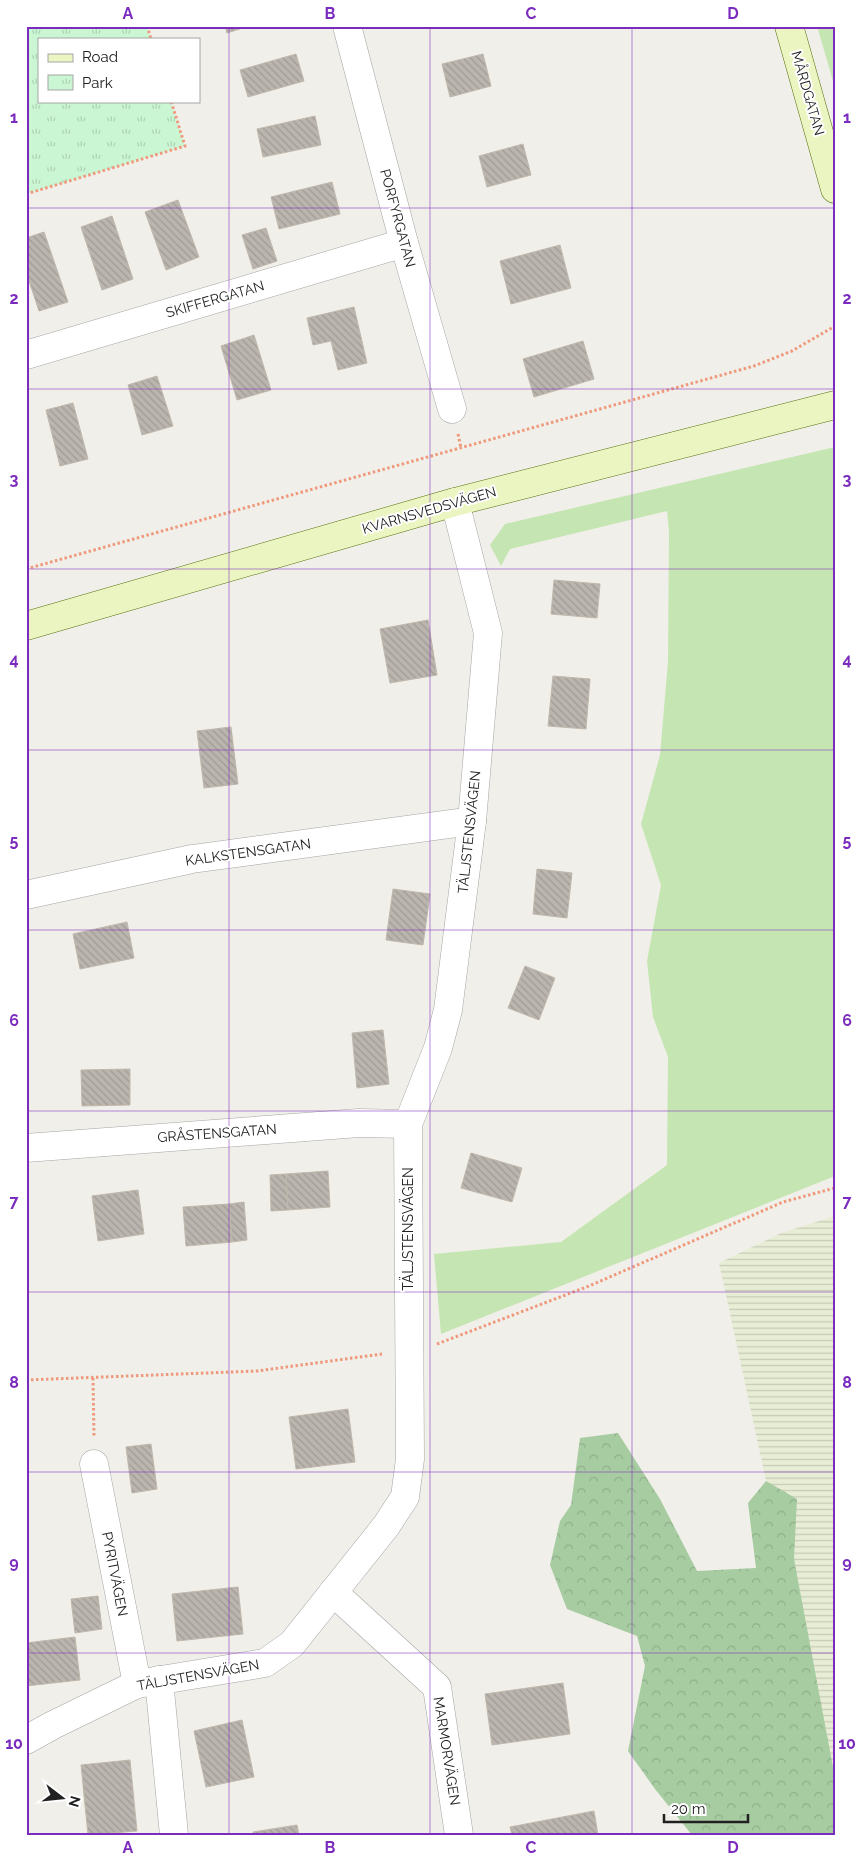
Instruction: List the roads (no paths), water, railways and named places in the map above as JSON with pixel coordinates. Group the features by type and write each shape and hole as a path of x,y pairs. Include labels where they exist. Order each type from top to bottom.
{"street":[{"name":"PORFYRGATAN","path":"347,26 404,243 452,409"},
{"name":"MÅRDGATAN","path":"789,26 835,189"},
{"name":"SKIFFERGATAN","path":"26,355 404,243"},
{"path":"835,382 835,396"},
{"name":"KVARNSVEDSVÄGEN","path":"26,626 455,502 835,405"},
{"name":"TÄLJSTENSVÄGEN","path":"26,1740 53,1725 148,1682 265,1663 292,1644 386,1526 405,1497 410,1459 408,1124 438,1048 448,1010 472,821 488,633 455,502"},
{"name":"KALKSTENSGATAN","path":"26,894 192,859 472,821"},
{"name":"GRÅSTENSGATAN","path":"26,1148 359,1123 408,1124"},
{"name":"PYRITVÄGEN","path":"94,1464 148,1682 174,1835"},
{"name":"MARMORVÄGEN","path":"334,1592 437,1687 460,1835"}]}
